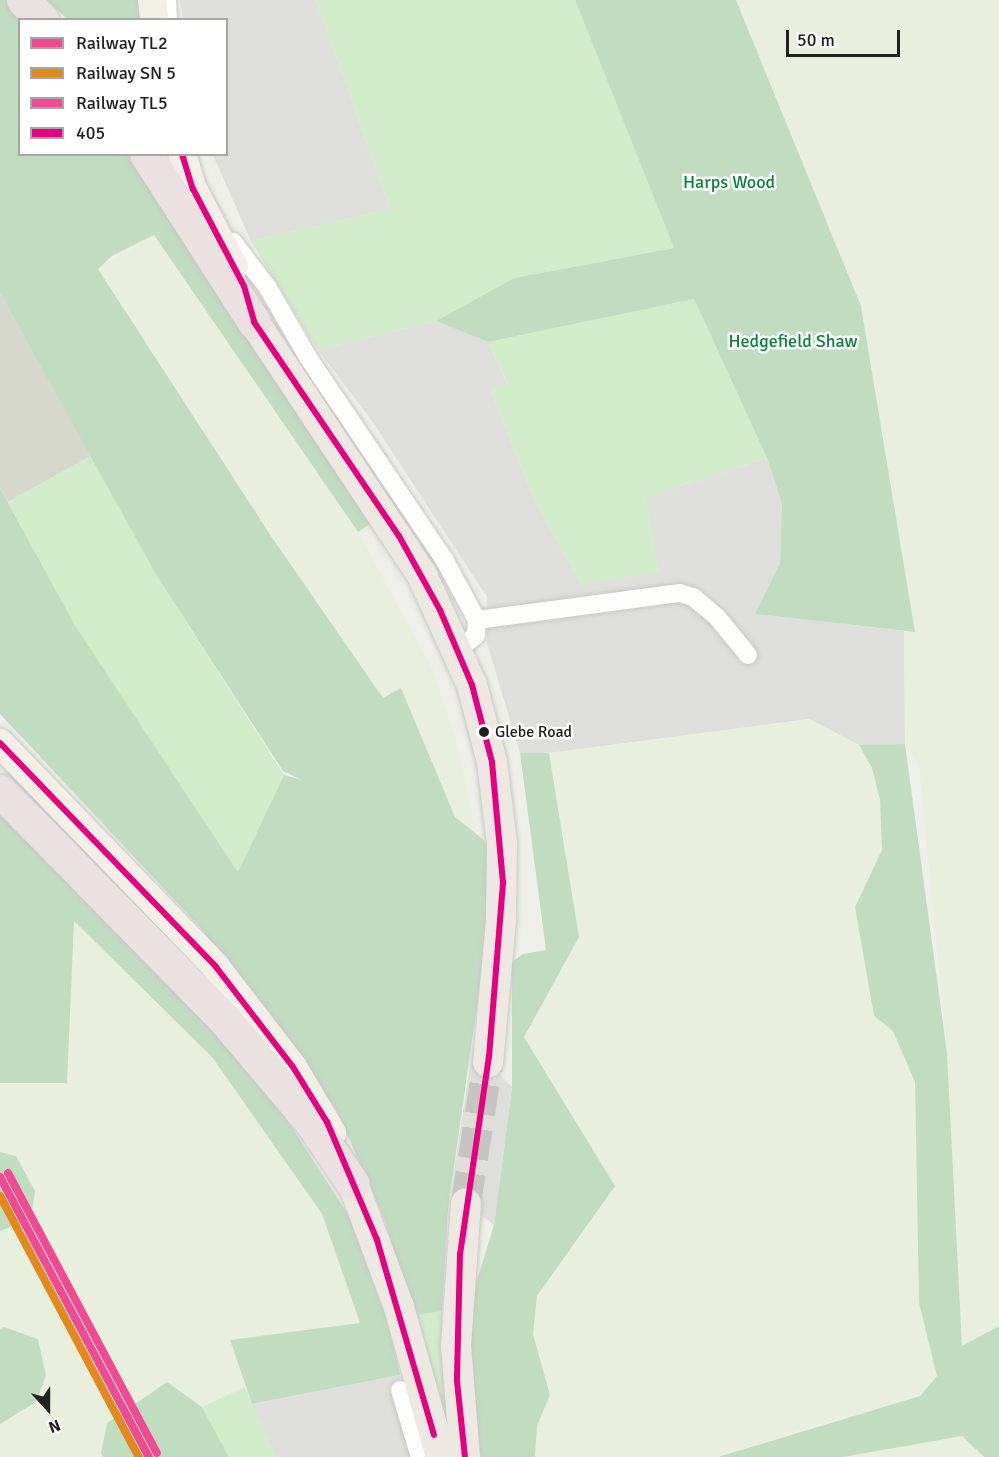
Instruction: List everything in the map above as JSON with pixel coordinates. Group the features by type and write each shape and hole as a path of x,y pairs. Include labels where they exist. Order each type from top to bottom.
{"highway":[{"path":"23,0 40,18"},
{"path":"147,156 254,322 399,536 458,650 483,721 502,844 501,920 488,1062"},
{"path":"0,791 223,1018 310,1122 354,1184 399,1307 441,1457"},
{"path":"465,1457 456,1346 466,1203"}],"main road":[{"path":"152,0 154,18"},
{"path":"183,156 194,189 244,286 254,322"},
{"path":"0,743 193,942 255,1014 327,1122 354,1184"}],"street":[{"path":"167,0 168,18"},
{"path":"197,156 231,239 268,288 309,359 421,522 477,620 476,635 458,650"},
{"path":"477,620 680,593 693,597 717,617 748,655"},
{"path":"400,1390 420,1457"}],"shaded area":[{"path":"180,0 316,0 390,209 251,241 213,156 228,156 228,18 183,18"},
{"path":"0,293 91,456 8,502 0,488"},
{"path":"436,321 488,342 507,384 491,391 534,500 581,584 646,497 767,458 782,504 780,563 755,614 904,631 905,744 859,745 809,719 550,753 520,753 487,643 487,597 372,421 318,350"},
{"path":"400,1375 422,1457 276,1457 252,1404"}],"green space":[{"path":"0,0 5,0 21,18 18,18 18,156 133,156 370,524 358,532 154,235 112,256 98,269 271,536 383,698 401,688 455,817 484,840 495,879 448,1209 442,1311 412,1316 386,1223 337,1111 256,998 199,926 0,714 0,488 76,627 238,872 284,775 302,780 283,771 158,578 0,293"},
{"path":"47,0 140,0 142,18 66,18"},
{"path":"316,0 575,0 674,248 514,278 436,321 318,350 251,241 390,209"},
{"path":"575,0 736,0 861,306 915,632 755,614 780,563 782,504 767,458 694,299 488,342 436,321 514,278 674,248"},
{"path":"736,0 999,0 999,1326 962,1347 947,1053 919,765 905,744 904,631 915,632 861,306"},
{"path":"154,235 358,532 433,670 459,750 477,837 455,818 401,688 383,698 267,530 98,268"},
{"path":"694,299 767,458 646,497 659,572 581,584 534,500 491,391 507,383 488,342"},
{"path":"91,456 158,578 284,775 238,872 76,627 8,502"},
{"path":"809,719 859,745 872,768 880,800 882,850 855,907 874,1016 893,1031 915,1082 919,1303 938,1378 920,1396 793,1432 721,1457 535,1457 537,1426 550,1395 533,1334 537,1296 615,1186 524,1037 579,937 549,753"},
{"path":"905,744 947,1053 962,1346 999,1326 999,1457 984,1457 962,1436 843,1457 718,1457 920,1396 937,1376 919,1303 915,1082 893,1031 874,1016 855,907 882,850 880,800 872,768 859,745"},
{"path":"520,753 549,753 579,937 524,1037 615,1186 537,1296 533,1334 550,1395 537,1426 535,1457 481,1457 473,1414 469,1306 494,1225 512,1087 512,962 523,954 546,950"},
{"path":"0,815 177,991 273,1098 349,1216 387,1320 400,1375 252,1404 230,1340 360,1323 322,1214 212,1057 74,921 67,1083 0,1083"},
{"path":"74,921 212,1057 322,1214 360,1324 230,1340 245,1387 202,1407 166,1382 101,1452 103,1457 0,1457 0,1083 67,1083"},
{"path":"0,1152 16,1156 35,1191 31,1219 0,1231"},
{"path":"442,1311 445,1386 454,1457 412,1316"},
{"path":"4,1327 38,1339 46,1375 36,1402 0,1424 0,1329"},
{"path":"167,1382 202,1407 229,1457 103,1457 101,1453 107,1423"},
{"path":"245,1387 276,1457 229,1457 202,1407"},
{"path":"962,1436 984,1457 843,1457"}],"pier":[{"path":"473,1046 512,1087 494,1225 451,1191"}],"tunnel":[{"path":"466,1203 488,1062"}],"rail line":[{"name":"TL5","path":"8,1173 157,1453"},
{"name":"TL2","path":"0,1177 149,1457"}],"transit line":[{"name":"405","path":"183,156 193,189 244,286 254,322 399,536 440,610 472,685 492,762 503,883 489,1056 460,1254 457,1381 465,1457"},
{"name":"405","path":"0,743 216,967 293,1067 327,1122 377,1240 434,1435"},
{"path":"0,1196 139,1457"}],"place":[{"name":"Glebe Road","path":"484,732"}],"park label":[{"name":"Harps Wood","path":"729,182"},
{"name":"Hedgefield Shaw","path":"793,341"}]}
